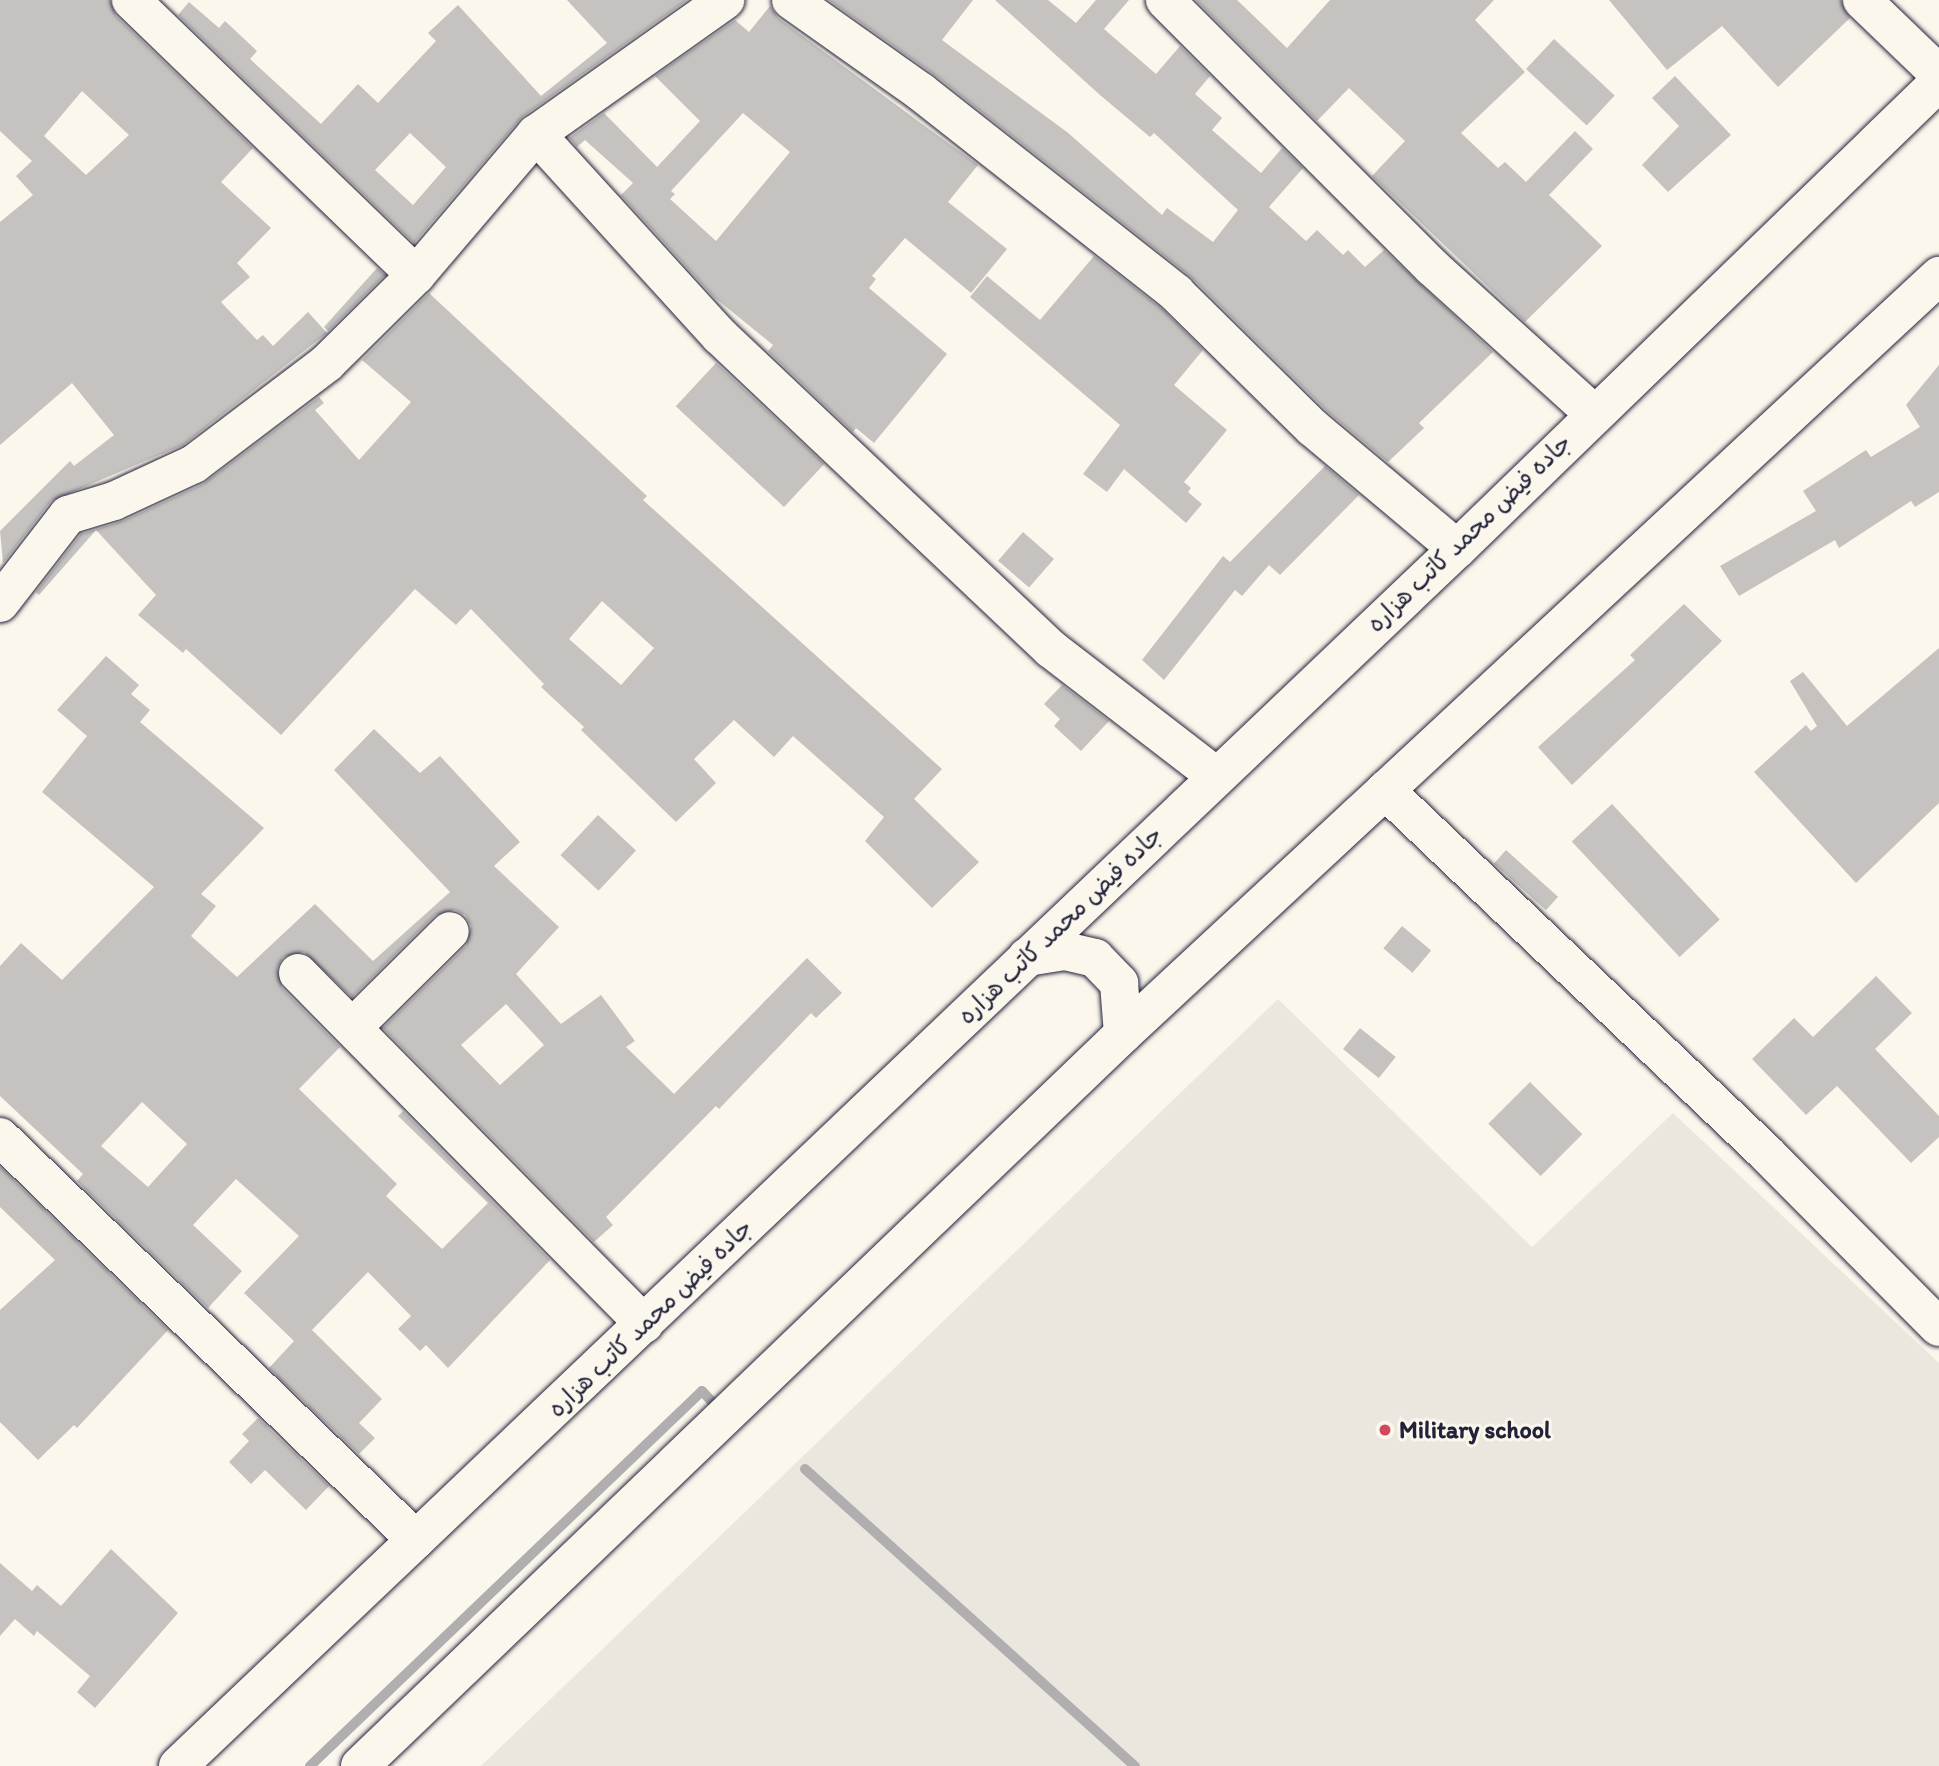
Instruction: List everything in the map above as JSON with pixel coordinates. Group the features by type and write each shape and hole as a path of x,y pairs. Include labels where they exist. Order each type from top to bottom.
{"street":[{"path":"131,0 416,275"},
{"path":"791,0 921,92 1176,293 1313,428 1457,549"},
{"path":"1165,0 1432,267 1592,413"},
{"path":"1862,0 1939,74"},
{"path":"0,603 68,515 114,501 194,464 327,363 416,275 536,134 719,2"},
{"name":"جاده فیض محمد کاتب هزاره","path":"178,1766 1457,549 1592,413 1939,82"},
{"path":"536,134 720,335 1021,620 1216,776"},
{"path":"360,1766 1123,1034 1939,276"},
{"path":"1385,790 1766,1153 1939,1327"},
{"path":"353,1027 450,931"},
{"path":"1027,957 1065,951 1095,958 1119,983 1123,1034"},
{"path":"299,973 644,1324"},
{"path":"0,1137 416,1540"}],"shaded area":[{"name":"Military school","path":"1278,999 1532,1247 1673,1113 1939,1363 1939,1766 481,1766"}],"building":[{"path":"0,0 110,0 116,16 253,148 221,182 271,228 237,263 250,277 221,302 257,340 263,335 273,346 308,312 327,333 183,445 51,501 3,563 0,531 70,461 74,466 114,435 72,383 0,445 0,222 33,195 16,176 32,161 0,131","holes":["82,91 129,135 86,175 44,136"]},
{"path":"567,0 687,0 522,117 414,243 178,15 189,2 219,28 225,21 257,51 250,59 321,124 358,84 378,103 436,41 428,33 458,5 541,96 607,43","holes":["410,133 446,167 413,205 375,170"]},
{"path":"829,0 973,0 942,40 1067,132 1162,215 1167,208 1213,242 1238,210 1154,133 1150,137 995,0 1048,0 1076,23 1096,0 1129,0 1104,29 1156,74 1180,46 1210,76 1195,94 1222,118 1212,130 1261,173 1282,148 1303,168 1269,207 1306,241 1317,230 1343,255 1348,250 1365,267 1384,250 1493,352 1419,423 1424,428 1388,462 1328,412 1190,276 935,75"},
{"path":"1196,0 1237,0 1287,48 1330,0 1494,0 1475,20 1525,72 1461,133 1498,168 1505,162 1526,182 1575,131 1593,149 1549,195 1602,246 1525,322 1372,176 1405,141 1349,88 1317,121"},
{"path":"1609,0 1841,0 1850,18 1778,87 1722,26 1667,70"},
{"path":"770,6 778,18 978,165 948,202 1007,249 971,293 905,238 872,276 876,279 869,288 947,354 874,443 856,428 853,432 768,351 773,345 714,297 621,195 633,183 585,140 577,147 569,138 604,113 657,167 700,121 655,76 735,20 749,32","holes":["743,113 790,152 716,241 670,199 675,194 671,191"]},
{"path":"1554,39 1615,96 1587,126 1526,69"},
{"path":"1675,76 1731,135 1668,192 1642,165 1679,126 1652,98"},
{"path":"1094,256 1162,309 1203,350 1174,385 1227,430 1184,482 1191,488 1188,492 1202,504 1186,523 1124,469 1107,492 1083,474 1120,425 970,297 987,276 1040,320"},
{"path":"377,268 385,275 328,331 324,327"},
{"path":"429,293 647,496 643,500 942,769 914,799 979,862 932,908 865,841 884,817 793,736 774,757 734,720 694,759 716,783 676,822 581,730 584,727 541,687 544,684 471,609 456,625 415,589 281,735 186,649 183,653 138,615 156,595 96,530 39,595 36,592 81,534 123,521 203,484 319,397 324,403 315,410 359,460 411,402 362,360","holes":["602,601 654,648 621,685 569,639"]},
{"path":"716,363 824,464 784,507 676,406"},
{"path":"1939,365 1939,492 1915,507 1911,501 1839,548 1835,540 1739,596 1720,566 1816,511 1803,491 1866,450 1871,457 1920,427 1906,405"},
{"path":"1325,466 1359,495 1280,575 1269,565 1242,596 1235,590 1164,680 1142,660 1223,556 1230,562"},
{"path":"1023,532 1054,559 1029,588 998,561"},
{"path":"1684,604 1722,641 1572,785 1538,747 1635,660 1630,655"},
{"path":"1939,648 1939,803 1856,883 1754,772 1806,725 1811,731 1817,726 1790,681 1803,672 1847,726"},
{"path":"106,656 139,685 131,694 150,710 140,722 264,828 201,894 216,906 191,936 237,977 315,904 373,961 450,892 334,770 374,729 420,773 440,756 520,842 494,866 559,927 516,974 561,1024 601,995 635,1041 626,1047 674,1094 807,958 842,993 816,1018 811,1013 719,1109 716,1106 606,1217 613,1225 594,1242 383,1028 466,946 471,926 465,915 455,910 435,915 352,997 304,952 283,957 277,968 282,988 340,1047 299,1089 397,1184 386,1196 442,1249 488,1203 398,1116 403,1111 550,1260 448,1368 426,1345 420,1351 398,1329 411,1316 368,1272 312,1330 382,1399 359,1423 375,1438 359,1454 269,1368 294,1341 244,1293 299,1236 236,1179 193,1225 242,1271 208,1308 77,1181 83,1174 0,1096 0,966 21,943 62,980 154,887 42,792 87,736 57,710","holes":["506,1004 544,1045 500,1085 461,1045","142,1102 187,1144 148,1187 101,1146"]},
{"path":"1062,685 1109,721 1081,751 1054,726 1060,719 1044,704"},
{"path":"1612,804 1720,920 1680,957 1572,842"},
{"path":"598,815 636,850 599,891 560,855"},
{"path":"1506,850 1558,897 1546,910 1494,863"},
{"path":"1402,926 1431,950 1412,973 1383,948"},
{"path":"1876,976 1912,1013 1875,1049 1939,1116 1939,1137 1911,1163 1837,1086 1806,1115 1752,1059 1794,1018 1813,1037"},
{"path":"1360,1028 1396,1057 1379,1078 1343,1049"},
{"path":"1530,1082 1582,1134 1541,1176 1488,1124"},
{"path":"0,1167 168,1330 77,1428 74,1425 38,1460 0,1422 0,1310 55,1260 0,1207"},
{"path":"258,1418 329,1486 306,1510 265,1470 251,1484 229,1462 249,1441 242,1434"},
{"path":"111,1549 178,1613 95,1708 77,1692 90,1676 37,1631 34,1636 15,1619 0,1636 0,1563 32,1591 37,1585 61,1606"}],"waterway":[{"path":"310,1766 702,1391 713,1403"},
{"path":"805,1469 1135,1766"}],"place":[{"name":"Military school","path":"1385,1430"}]}
